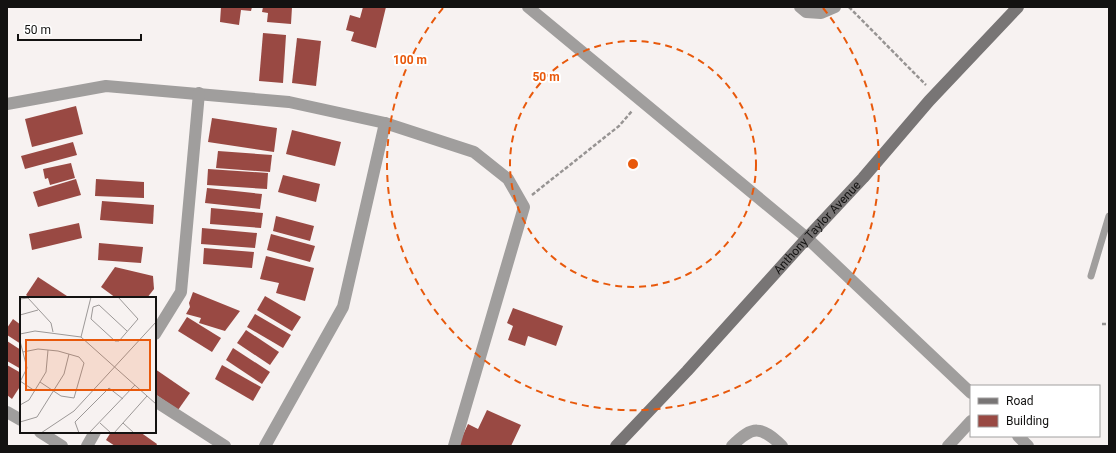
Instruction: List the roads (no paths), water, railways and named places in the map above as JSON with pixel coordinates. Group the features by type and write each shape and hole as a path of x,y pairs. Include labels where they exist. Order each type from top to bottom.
{"main road":[{"name":"Anthony Taylor Avenue","path":"616,446 687,371 863,178 936,94 1018,7"}],"street":[{"path":"528,7 807,238 970,392"},
{"path":"800,7 806,12 821,13 835,7"},
{"path":"7,104 106,86 289,102 385,123 474,152 508,179 524,207 454,446"},
{"path":"156,332 181,292 199,93"},
{"path":"265,446 343,307 385,123"},
{"path":"156,402 226,446"},
{"path":"7,412 20,419"},
{"path":"948,446 970,422"},
{"path":"732,446 745,433 756,430 770,434 782,446"},
{"path":"42,433 62,446"},
{"path":"87,446 94,433"},
{"path":"1019,437 1028,446"}],"lane":[{"path":"1091,276 1109,216"}]}
